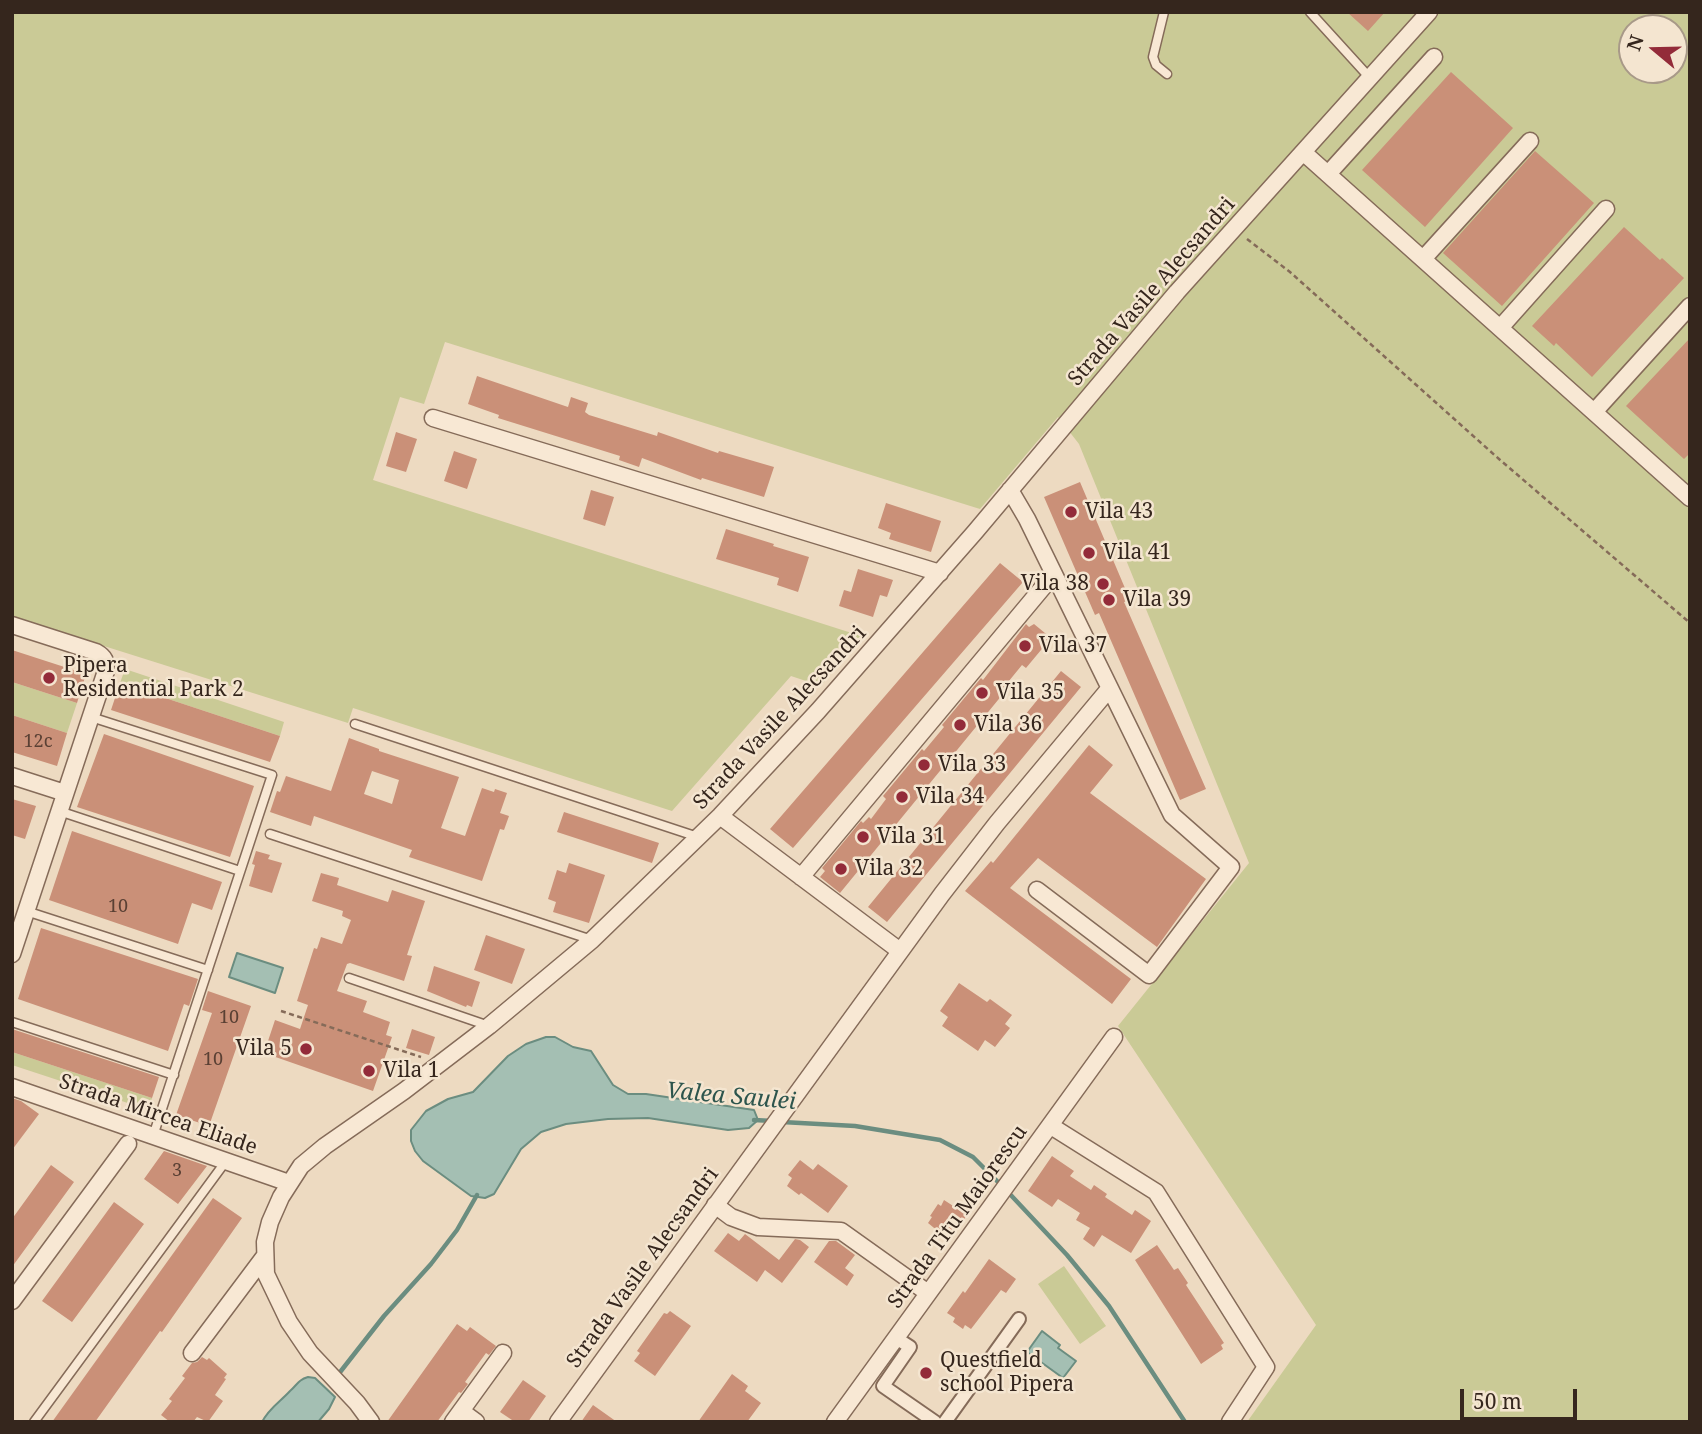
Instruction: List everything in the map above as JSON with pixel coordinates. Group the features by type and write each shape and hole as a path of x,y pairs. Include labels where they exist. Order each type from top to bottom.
{"street":[{"name":"Strada Vasile Alecsandri","path":"371,1422 310,1353 289,1322 266,1274 264,1257 270,1222 289,1183 313,1156 489,1026 592,940 720,816 818,711 940,573 1234,229 1429,12"},
{"path":"1328,174 1434,57"},
{"path":"1423,260 1530,141"},
{"path":"1303,152 1689,497"},
{"path":"1500,328 1606,209"},
{"path":"1594,412 1690,306"},
{"path":"433,418 940,573"},
{"path":"1010,490 1171,815 1231,867 1149,975 1037,890"},
{"path":"801,877 1054,575"},
{"path":"12,625 96,652 104,657 106,671 26,911 16,932 12,954"},
{"name":"Strada Vasile Alecsandri","path":"558,1422 900,951 997,823 1109,689"},
{"path":"12,776 65,793"},
{"path":"720,816 900,951"},
{"name":"Strada Titu Maiorescu","path":"835,1422 1114,1037"},
{"name":"Strada Mircea Eliade","path":"12,1087 289,1183"},
{"path":"1051,1126 1156,1192 1266,1367 1230,1422"},
{"path":"12,1301 128,1144"},
{"path":"715,1205 732,1217 758,1227 841,1231 928,1293"},
{"path":"191,1353 264,1257"},
{"path":"945,1422 1019,1319"},
{"path":"896,1338 910,1347 883,1386 935,1422"},
{"path":"476,1422 457,1417 503,1353"}],"lane":[{"path":"1164,12 1153,57 1156,65 1167,74"},
{"path":"1310,12 1370,78"},
{"path":"91,717 272,775 153,1136"},
{"path":"355,724 699,837"},
{"path":"59,811 240,871"},
{"path":"270,834 592,940"},
{"path":"26,911 208,970"},
{"path":"349,978 489,1026"},
{"path":"12,1022 174,1075"},
{"path":"34,1422 226,1161"}],"path":[{"path":"1234,229 1290,272 1479,441 1690,623"},
{"path":"281,1011 425,1059 433,1069"}],"green space":[{"path":"12,12 1690,12 1690,1422 1247,1422 1316,1325 1118,1026 1249,863 1079,444 1058,417 980,509 445,342 424,404 400,397 373,480 861,636 821,686 791,676 672,811 353,708 348,723 12,617"},
{"path":"125,669 284,722 280,736 120,683"},
{"path":"12,682 77,703 67,733 12,715"},
{"path":"12,1052 152,1098 149,1110 12,1065"},
{"path":"1064,1266 1106,1326 1080,1344 1038,1284"}],"shaded area":[{"path":"237,953 283,968 275,993 229,977"},
{"path":"546,1037 555,1037 573,1047 591,1051 613,1085 628,1094 646,1094 754,1110 758,1120 749,1128 728,1130 648,1118 566,1124 541,1132 521,1149 494,1194 485,1198 471,1196 423,1161 411,1141 411,1130 426,1111 448,1099 473,1092 508,1056 526,1044"},
{"path":"1042,1331 1060,1345 1058,1348 1076,1361 1063,1378 1027,1352"},
{"path":"308,1377 315,1378 335,1397 318,1422 262,1422 298,1382"}],"building":[{"path":"1347,12 1385,12 1368,31"},
{"path":"1451,72 1513,128 1425,227 1362,170"},
{"path":"1535,151 1594,203 1502,306 1443,253"},
{"path":"1624,227 1684,278 1592,377 1556,343 1554,346 1532,326"},
{"path":"1690,338 1690,453 1684,459 1626,406"},
{"path":"477,376 568,407 571,397 588,403 585,412 589,415 657,436 658,432 718,453 719,451 774,467 764,497 702,478 701,480 642,458 639,467 619,460 620,456 498,418 499,415 468,404"},
{"path":"396,432 417,439 406,472 386,466"},
{"path":"454,451 477,459 467,489 444,481"},
{"path":"1080,482 1130,600 1124,602 1206,789 1180,800 1099,613 1095,615 1044,497"},
{"path":"591,490 614,497 605,526 583,519"},
{"path":"886,503 941,521 931,552 889,539 891,533 878,528"},
{"path":"726,529 809,557 798,592 777,585 779,578 716,559"},
{"path":"1000,563 1023,582 793,848 770,829"},
{"path":"858,569 893,580 887,597 880,595 873,617 839,606 844,590 851,592"},
{"path":"1026,624 1029,627 1034,624 1051,638 1026,668 1022,665 1004,687 1007,689 840,893 820,877 825,871 822,868 861,821 863,823 869,817 871,819 886,799 883,796 944,727 942,725 981,678 983,680"},
{"name":"Pipera Residential Park 2","path":"12,650 86,674 77,703 12,682"},
{"path":"1061,671 1081,687 887,922 868,907"},
{"path":"120,683 280,736 270,762 111,710"},
{"name":"Pipera Residential Park 2","path":"12,715 67,733 57,766 12,752"},
{"path":"104,734 254,786 230,857 77,807"},
{"path":"349,738 379,751 459,777 441,828 465,836 482,788 507,793 500,813 509,816 504,830 500,829 482,881 409,857 412,850 314,816 311,826 270,812 277,791 280,792 286,776 331,791","holes":["372,771 399,780 392,804 364,794"]},
{"path":"1089,745 1113,765 1090,793 1206,879 1157,947 1038,858 1010,888 1131,979 1112,1004 965,891 991,861 993,863"},
{"path":"12,799 36,806 25,839 12,835"},
{"path":"564,812 659,843 652,863 557,832"},
{"path":"72,831 222,882 212,910 192,903 178,944 49,900"},
{"path":"256,851 270,855 268,859 282,863 272,893 249,886"},
{"path":"569,863 605,875 589,923 553,912 556,902 548,899 557,870 566,873"},
{"path":"321,873 339,878 337,885 388,902 392,890 425,901 407,955 412,956 404,981 350,963 347,964 337,991 367,1001 363,1012 390,1022 386,1035 392,1037 373,1091 264,1053 275,1020 300,1029 308,1005 297,1001 314,948 317,949 321,937 342,944 351,920 342,916 343,911 312,901"},
{"path":"41,928 198,979 189,1006 184,1004 168,1051 18,999"},
{"path":"486,935 525,949 512,984 474,970"},
{"path":"434,966 480,982 472,1007 427,991"},
{"path":"959,983 987,1002 990,999 1012,1015 1005,1024 1010,1028 995,1047 985,1040 978,1051 942,1026 948,1017 940,1011"},
{"path":"208,991 251,1006 209,1126 176,1115 212,1013 202,1010"},
{"path":"12,1029 159,1077 152,1098 12,1052"},
{"path":"412,1029 435,1037 429,1055 406,1048"},
{"path":"12,1098 39,1114 12,1150"},
{"path":"164,1151 207,1166 178,1204 144,1179"},
{"path":"1052,1156 1074,1171 1070,1176 1091,1190 1094,1185 1107,1194 1105,1197 1132,1215 1135,1210 1151,1221 1131,1253 1102,1235 1094,1247 1083,1239 1090,1228 1076,1220 1080,1213 1058,1199 1052,1207 1028,1191"},
{"path":"800,1160 813,1170 818,1164 848,1186 828,1213 787,1186 792,1178 788,1175"},
{"path":"51,1165 74,1182 12,1267 12,1219"},
{"path":"213,1198 242,1218 162,1332 160,1331 95,1422 52,1422"},
{"path":"944,1200 967,1215 950,1241 928,1223 938,1204 941,1206"},
{"path":"114,1202 144,1224 72,1322 42,1301"},
{"path":"728,1233 739,1241 745,1234 779,1260 795,1239 809,1247 782,1283 765,1270 757,1282 714,1251"},
{"path":"829,1241 836,1241 855,1255 845,1268 854,1275 847,1286 814,1262"},
{"path":"1157,1245 1174,1270 1178,1268 1224,1343 1221,1345 1223,1349 1201,1364 1135,1260"},
{"path":"989,1259 1016,1279 1006,1293 1001,1290 971,1329 965,1325 963,1329 953,1322 955,1318 947,1313"},
{"path":"670,1311 691,1326 655,1376 634,1361 640,1353 637,1351 664,1313"},
{"path":"457,1324 467,1331 470,1327 496,1346 489,1355 486,1353 465,1382 468,1384 437,1422 387,1422"},
{"path":"202,1357 207,1360 209,1358 227,1374 215,1395 223,1401 208,1422 197,1417 193,1422 170,1422 161,1415 185,1378 182,1376 192,1363"},
{"path":"732,1374 748,1386 745,1391 761,1403 747,1422 698,1422"},
{"path":"523,1380 546,1396 528,1422 515,1422 500,1412"},
{"path":"593,1405 617,1422 581,1422"}],"waterway":[{"name":"Valea Saulei","path":"754,1120 773,1121"},
{"name":"Valea Saulei","path":"782,1122 855,1126 940,1140 973,1157 1001,1185"},
{"name":"Valea Saulei","path":"1007,1191 1067,1255 1109,1306 1185,1422"},
{"name":"Valea Saulei","path":"337,1376 384,1316 431,1264 457,1230 477,1195"}],"place":[{"name":"Vila 43","path":"1071,512"},
{"name":"Vila 41","path":"1089,553"},
{"name":"Vila 38","path":"1103,584"},
{"name":"Vila 39","path":"1109,600"},
{"name":"Vila 37","path":"1025,646"},
{"name":"Pipera Residential Park 2","path":"49,678"},
{"name":"Vila 35","path":"982,693"},
{"name":"Vila 36","path":"960,725"},
{"name":"Vila 33","path":"924,765"},
{"name":"Vila 34","path":"902,797"},
{"name":"Vila 31","path":"863,837"},
{"name":"Vila 32","path":"841,869"},
{"name":"Vila 5","path":"306,1049"},
{"name":"Vila 1","path":"369,1071"},
{"name":"Questfield school Pipera","path":"926,1373"}]}
